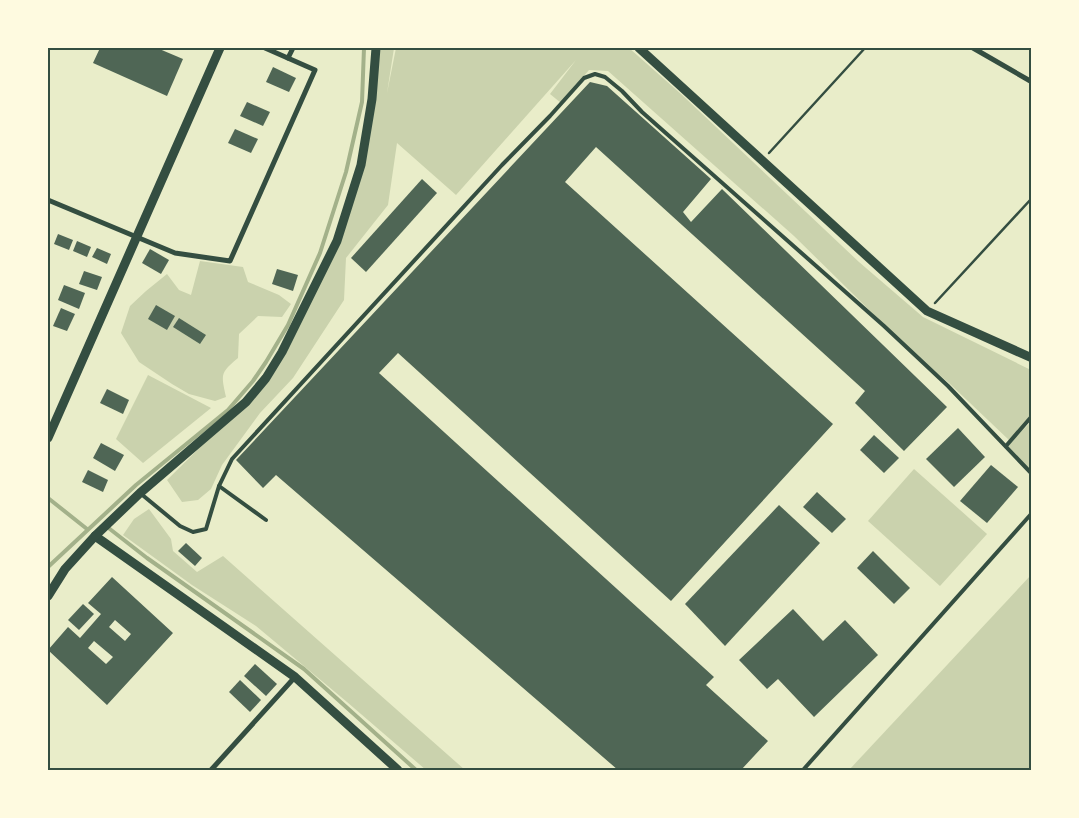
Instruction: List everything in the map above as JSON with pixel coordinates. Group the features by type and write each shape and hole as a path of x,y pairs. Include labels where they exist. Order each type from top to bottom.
{"street":[{"path":"48,438 220,48"},
{"path":"48,200 175,253 230,260 316,70 265,48"},
{"path":"288,58 293,48"},
{"path":"48,596 66,569 95,536 140,493 246,402 266,378 282,352 337,241 358,174 372,100 376,48"},
{"path":"639,48 927,311 1032,358"},
{"path":"973,48 1032,82"},
{"path":"95,536 295,677 398,770"},
{"path":"210,770 295,677"}],"lane":[{"path":"140,493 180,526 193,532 206,529 219,486 232,458 584,78 595,74 605,78 622,91 650,119 884,326 948,386 1032,474"},
{"path":"1006,446 1032,416"},
{"path":"219,486 266,520"},
{"path":"803,770 1032,513"}],"path":[{"path":"762,160 864,48"},
{"path":"927,311 1032,198"}],"green space":[{"path":"375,48 394,48 387,93 396,48 629,48 681,94 859,262 923,317 1031,370 1031,416 1010,441 949,383 913,353 794,236 608,71 589,70 561,103 550,94 576,60 456,195 397,143 388,205 346,258 344,300 293,378 260,413 222,465 211,489 198,500 182,502 167,480 250,398 293,330 337,241 361,165"},
{"path":"200,261 243,267 248,282 279,295 291,304 282,317 258,316 239,334 238,358 223,374 226,397 215,401 189,394 139,362 121,333 130,306 167,274 179,290 191,295"},
{"path":"148,375 211,408 143,463 116,439"},
{"path":"1031,422 1031,472 1006,446"},
{"path":"914,469 987,534 940,586 868,521"},
{"path":"149,509 171,539 173,551 197,572 223,556 465,770 426,770 256,626 192,585 123,535 134,519"},
{"path":"1031,575 1031,770 849,770"}],"building":[{"path":"100,48 157,48 183,59 167,96 93,63"},
{"path":"273,67 296,78 289,92 266,82"},
{"path":"590,82 607,86 711,179 683,212 691,222 722,189 947,407 904,451 855,403 865,391 596,147 565,182 833,424 671,601 398,353 379,373 714,677 706,685 768,741 741,770 618,770 276,475 263,488 236,460"},
{"path":"247,102 270,112 263,126 240,116"},
{"path":"235,129 258,139 251,153 228,143"},
{"path":"422,179 437,193 366,272 351,258"},
{"path":"58,234 73,240 69,250 54,244"},
{"path":"77,241 91,247 87,257 73,251"},
{"path":"97,248 111,254 107,264 92,257"},
{"path":"150,249 169,260 161,274 142,263"},
{"path":"277,269 298,275 293,291 272,284"},
{"path":"84,271 102,277 97,290 79,284"},
{"path":"64,285 85,293 79,309 58,300"},
{"path":"156,305 175,316 167,330 148,319"},
{"path":"61,308 75,314 67,331 53,326"},
{"path":"179,318 206,335 200,344 173,327"},
{"path":"107,389 129,400 123,414 100,403"},
{"path":"958,428 985,457 954,487 926,459"},
{"path":"874,435 899,458 884,473 860,450"},
{"path":"101,443 124,455 115,471 93,458"},
{"path":"991,465 1018,487 987,523 960,501"},
{"path":"88,470 108,480 103,492 82,482"},
{"path":"817,492 846,519 832,533 803,507"},
{"path":"779,505 820,543 725,646 685,604"},
{"path":"186,543 202,558 195,566 178,551"},
{"path":"873,551 910,588 894,604 857,568"},
{"path":"112,577 173,633 107,705 48,650 68,627 80,638 101,614 88,603","holes":["115,620 131,634 125,641 109,627","94,641 113,657 106,664 88,648"]},
{"path":"83,604 94,614 79,630 68,620"},
{"path":"793,609 823,641 845,620 878,655 814,717 778,679 767,689 739,660"},
{"path":"255,664 277,684 266,696 244,676"},
{"path":"240,680 261,700 250,712 229,692"}],"waterway":[{"path":"48,567 136,485 228,410 253,381 266,362 288,325 320,253 346,172 362,102 364,48"},
{"path":"48,498 87,529"},
{"path":"106,526 147,558 304,669 416,770"}]}
